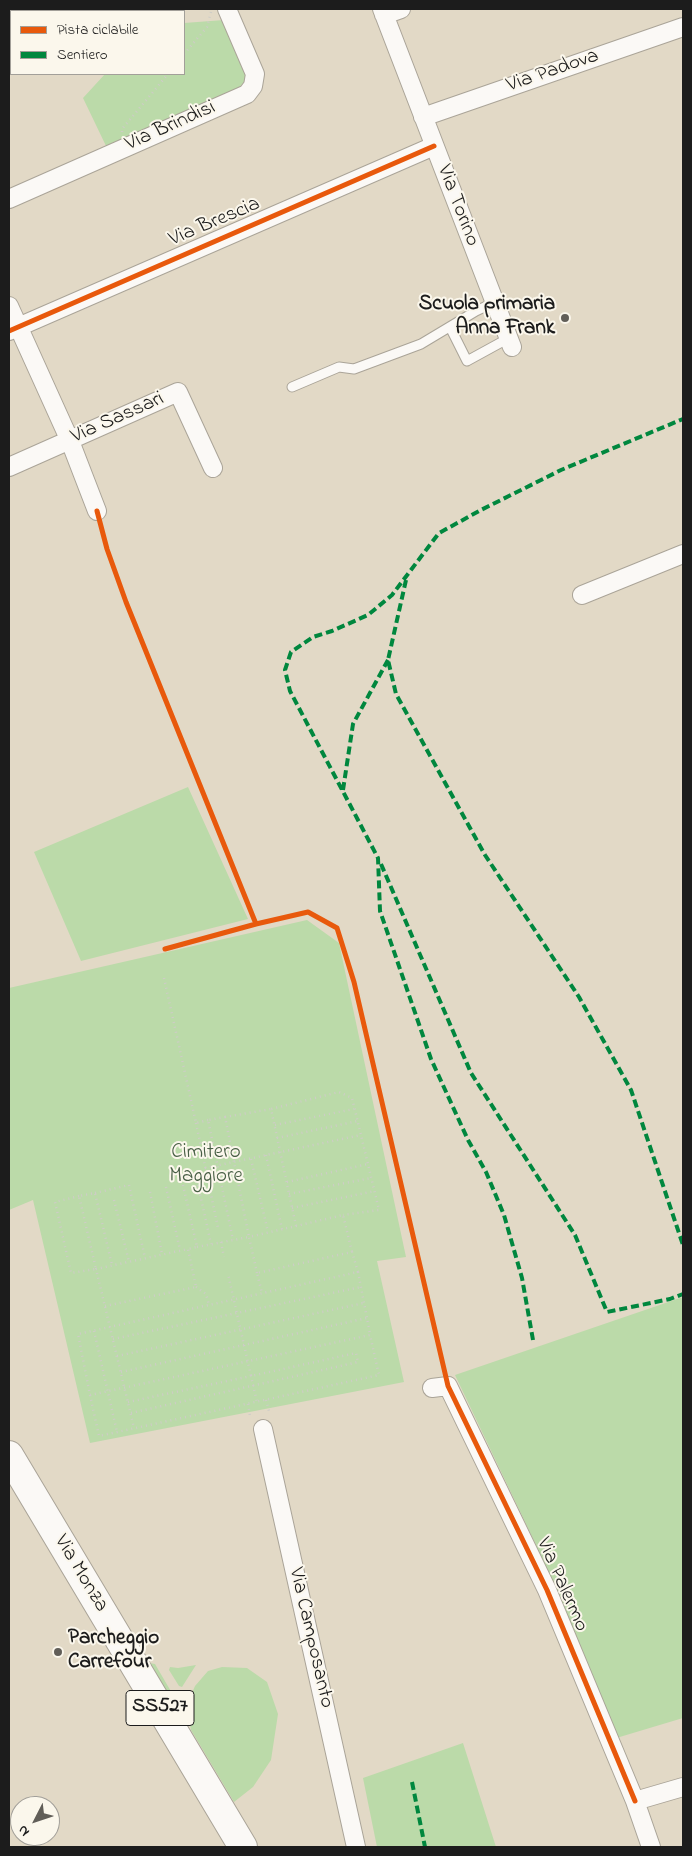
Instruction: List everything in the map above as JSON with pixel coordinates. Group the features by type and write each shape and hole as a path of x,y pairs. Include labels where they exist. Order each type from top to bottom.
{"main road":[{"name":"Via Monza","path":"9,1455 242,1847"}],"street":[{"path":"213,9 227,9"},
{"name":"Via Brindisi","path":"9,199 247,94 253,86 256,74 227,9"},
{"path":"383,12 401,9"},
{"name":"Via Torino","path":"383,12 510,342"},
{"name":"Via Padova","path":"423,117 683,26"},
{"name":"Via Brescia","path":"14,328 434,146"},
{"path":"9,306 14,328 70,441 97,511"},
{"name":"Via Sassari","path":"9,467 178,392 213,468"},
{"path":"582,595 683,554"},
{"name":"Via Palermo","path":"440,1387 547,1590 651,1847"},
{"name":"Via Camposanto","path":"263,1429 356,1847"},
{"path":"634,1801 683,1787"}],"lane":[{"path":"292,387 339,367 354,369 413,347 495,302"},
{"path":"450,327 466,360 510,342"}],"path":[{"path":"185,53 207,27 213,9"},
{"path":"123,148 122,129 167,75"},
{"path":"164,978 218,1228"},
{"path":"145,1258 129,1185 55,1202 71,1273 249,1237 343,1216 379,1210 352,1098 339,1092 271,1109 196,1123"},
{"path":"271,1109 296,1226"},
{"path":"274,1125 354,1109"},
{"path":"225,1117 262,1293"},
{"path":"208,1120 233,1240"},
{"path":"277,1138 358,1121"},
{"path":"205,1168 361,1135"},
{"path":"266,1155 282,1229"},
{"path":"251,1158 268,1232"},
{"path":"287,1182 368,1164"},
{"path":"289,1194 372,1178"},
{"path":"197,1180 211,1244"},
{"path":"183,1185 197,1247"},
{"path":"166,1187 180,1250"},
{"path":"95,1192 112,1265"},
{"path":"150,1192 162,1254"},
{"path":"292,1208 375,1192"},
{"path":"79,1196 134,1428"},
{"path":"114,1200 129,1262"},
{"path":"343,1216 358,1272 379,1375 99,1436 78,1334 358,1272"},
{"path":"221,1242 224,1257"},
{"path":"188,1249 196,1287 206,1294 208,1305"},
{"path":"257,1273 352,1252"},
{"path":"228,1274 257,1402"},
{"path":"113,1339 361,1286"},
{"path":"105,1306 196,1287"},
{"path":"117,1356 364,1303"},
{"path":"121,1372 367,1318"},
{"path":"94,1330 117,1432"},
{"path":"90,1395 370,1335"},
{"path":"128,1402 356,1353 358,1362 130,1413"},
{"path":"266,1400 269,1411"},
{"path":"248,1404 250,1416"}],"green space":[{"path":"224,20 248,72 245,81 238,89 107,148 83,98 104,75 185,75 185,23"},
{"path":"188,787 248,919 81,961 34,852"},
{"name":"Cimitero Maggiore","path":"307,920 339,943 406,1257 377,1261 404,1382 90,1443 33,1200 9,1210 9,988"},
{"path":"683,1297 683,1718 613,1739 535,1543 455,1375"},
{"path":"144,1662 155,1664 176,1700 173,1710"},
{"path":"196,1665 182,1687 179,1686 169,1670 170,1667 178,1668"},
{"path":"222,1667 247,1668 267,1682 278,1714 271,1760 253,1787 234,1802 191,1730 186,1707 195,1686 208,1671"},
{"path":"463,1743 496,1847 377,1847 363,1778"}],"marked path":[{"path":"533,1340 522,1278 504,1215 486,1172 468,1140 431,1059 380,911 378,858 290,691 285,670 291,652 313,637 368,615 392,595 439,533 561,470 683,419"},
{"path":"406,580 388,660 396,694 485,855 579,997 631,1090 683,1245"},
{"path":"343,790 353,724 388,660"},
{"path":"381,864 471,1073 575,1235 607,1312 670,1299 683,1294"},
{"path":"412,1782 425,1847"}],"cycle path":[{"path":"9,331 434,146"},
{"path":"97,511 107,549 126,602 256,924"},
{"path":"165,949 308,912 337,928 354,982 448,1386 547,1590 635,1801"}],"place":[{"name":"Scuola primaria Anna Frank","path":"565,318"},
{"name":"Parcheggio Carrefour","path":"58,1652"}]}
